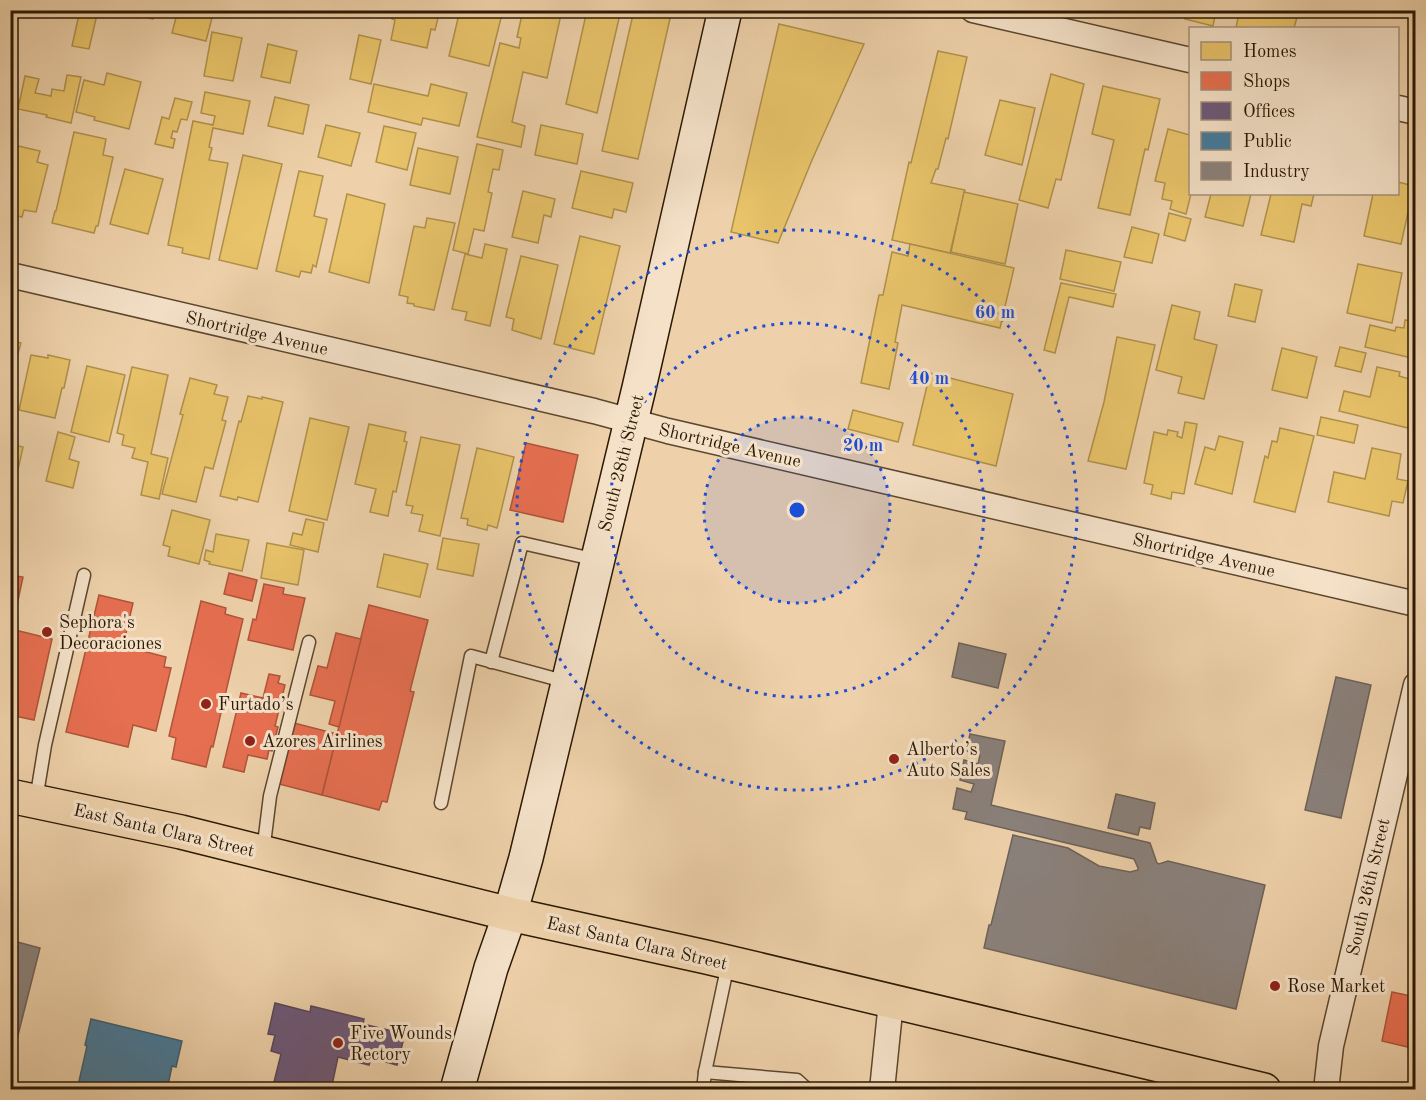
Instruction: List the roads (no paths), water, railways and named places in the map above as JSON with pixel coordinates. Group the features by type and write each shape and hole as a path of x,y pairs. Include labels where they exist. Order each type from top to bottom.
{"main road":[{"name":"East Santa Clara Street","path":"23,799 181,832 510,914 1263,1089"}],"street":[{"name":"South 28th Street","path":"457,1089 491,968 526,858 631,421 725,10"},
{"path":"973,10 1189,60"},
{"path":"1399,108 1416,112"},
{"name":"Shortridge Avenue","path":"10,275 594,411 668,431 1416,604"},
{"name":"South 26th Street","path":"1326,1089 1331,1046 1416,685"},
{"path":"882,1089 891,1002"}],"lane":[{"path":"491,662 522,543 597,560"},
{"path":"23,799 45,745 84,575"},
{"path":"263,853 270,796 309,642"},
{"path":"441,803 471,656 568,683"},
{"path":"703,1089 728,963"},
{"path":"705,1072 797,1080 808,1089"}],"place":[{"name":"Sephora's Decoraciones","path":"47,632"},
{"name":"Furtado’s","path":"206,704"},
{"name":"Azores Airlines","path":"250,741"},
{"name":"Alberto’s Auto Sales","path":"894,759"},
{"name":"Rose Market","path":"1275,986"},
{"name":"Five Wounds Rectory","path":"338,1043"}]}
